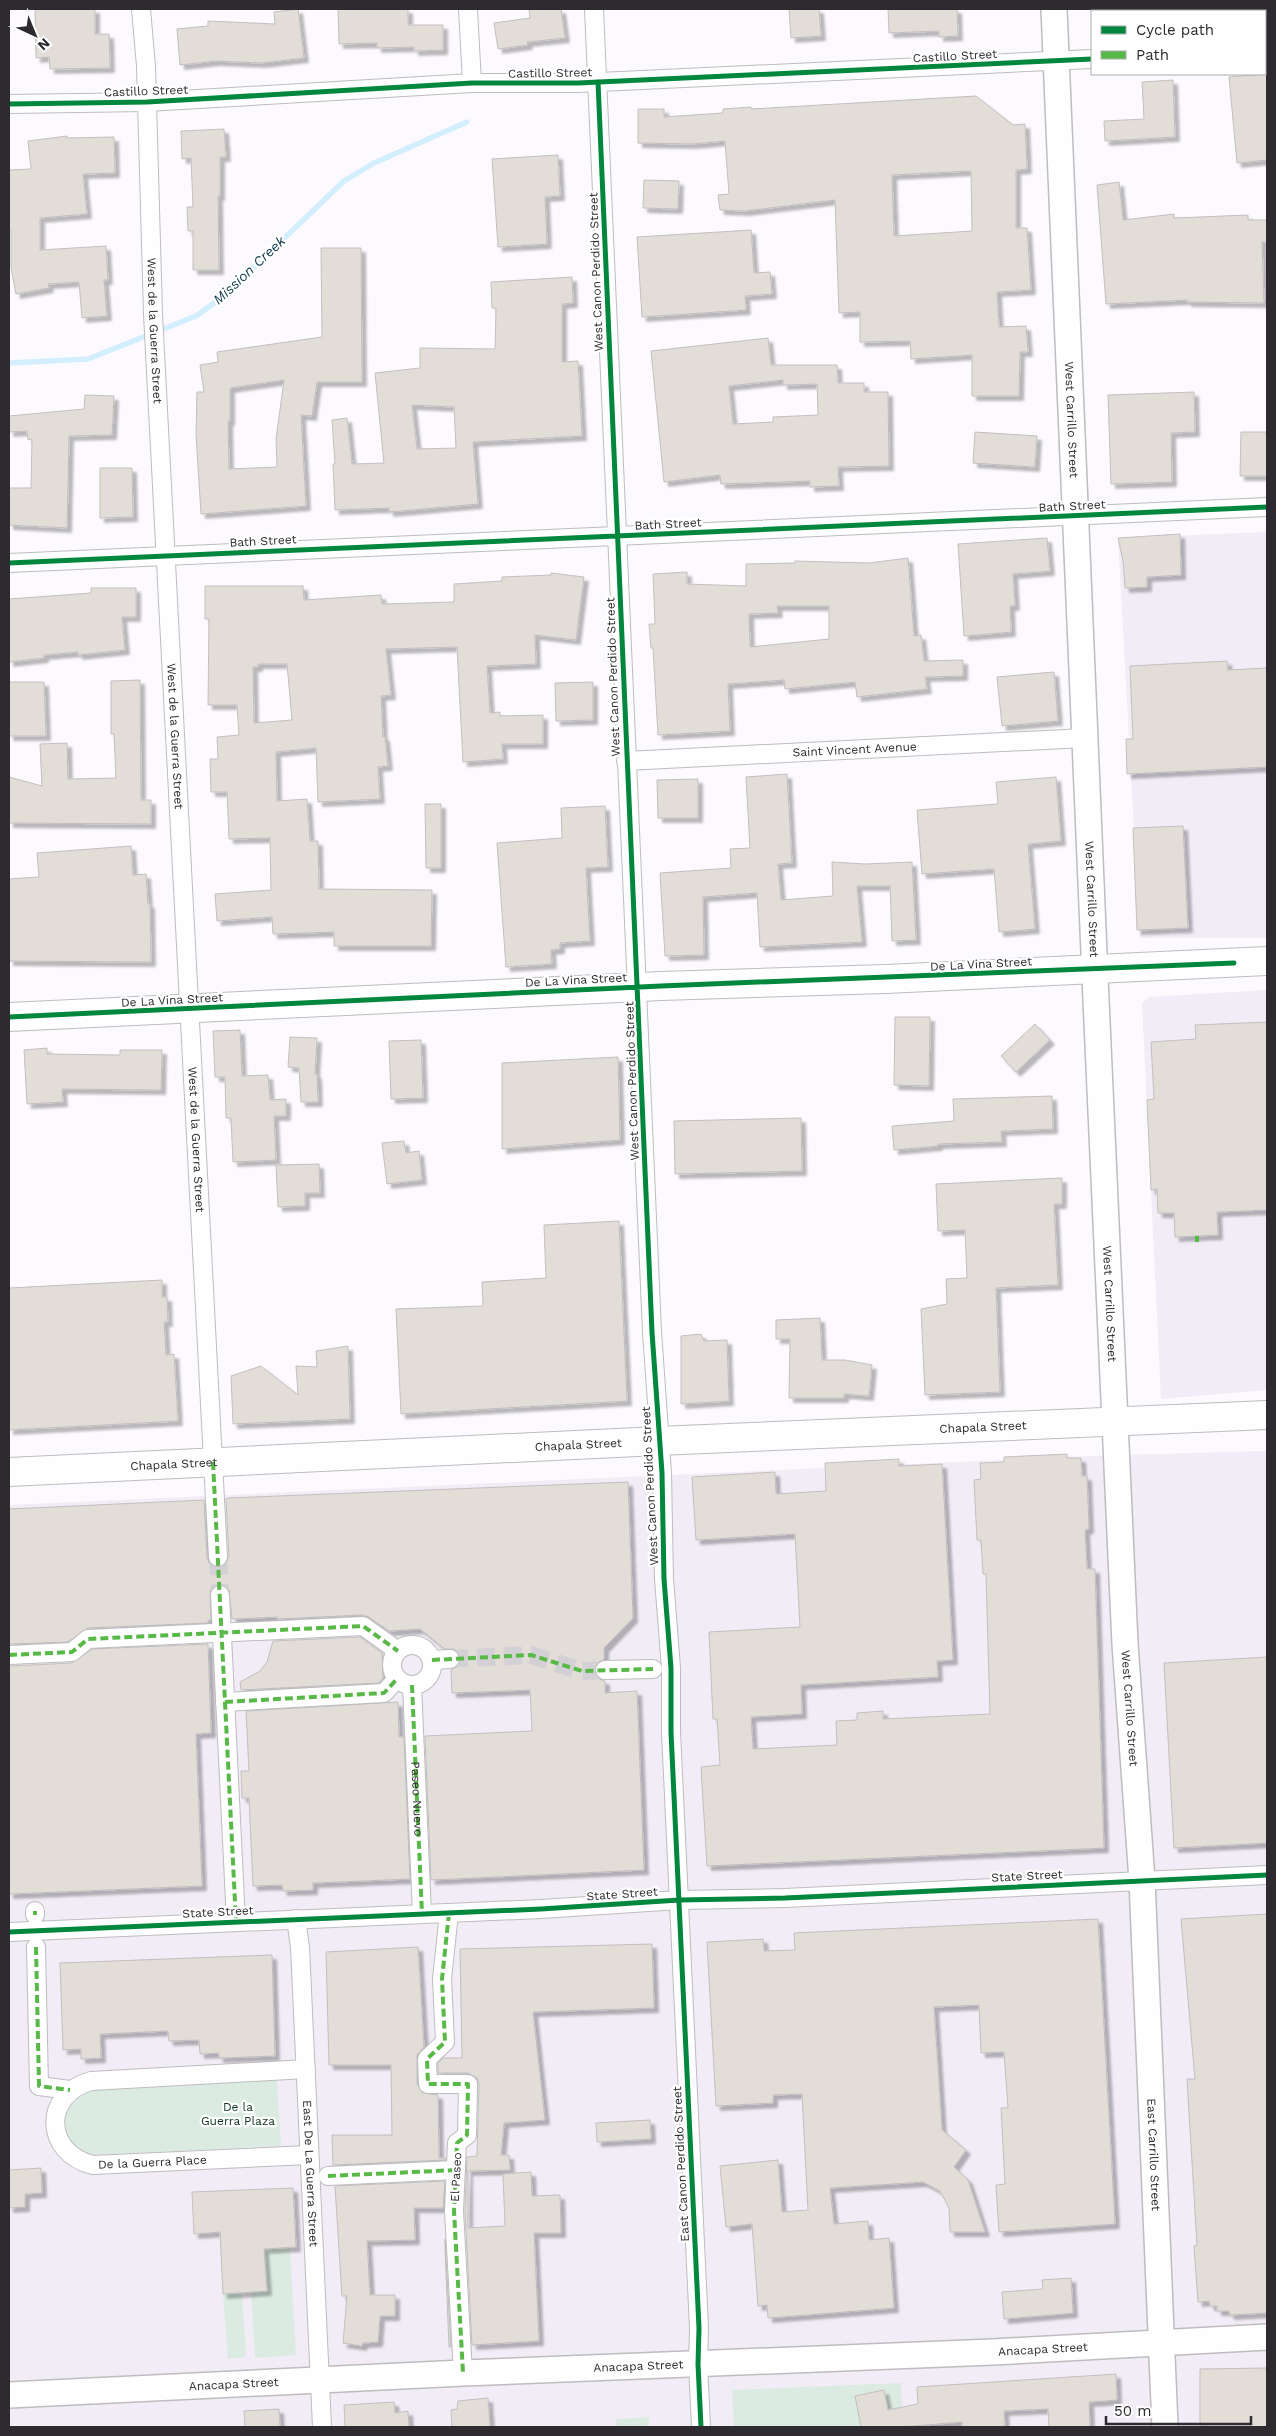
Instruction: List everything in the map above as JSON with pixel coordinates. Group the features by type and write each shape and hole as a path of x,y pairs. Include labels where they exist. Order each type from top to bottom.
{"main road":[{"name":"West Carrillo Street","path":"1054,9 1074,515 1125,1644 1142,1880"},
{"name":"De La Vina Street","path":"9,1017 638,987 1094,970 1267,961"},
{"name":"Chapala Street","path":"9,1472 658,1440 1267,1415"},
{"name":"East Carrillo Street","path":"1142,1880 1165,2427"},
{"name":"Anacapa Street","path":"9,2396 463,2373 993,2352 1161,2341 1267,2337"}],"street":[{"name":"West de la Guerra Street","path":"141,9 146,66 153,314 214,1462"},
{"path":"468,9 472,83"},
{"name":"West Canon Perdido Street","path":"594,9 618,536 626,761 658,1440 662,1474 664,1579 671,1668 671,1732 679,1900"},
{"name":"Castillo Street","path":"9,104 147,102 472,83 598,82 1091,59"},
{"name":"Bath Street","path":"9,563 1267,507"},
{"name":"Saint Vincent Avenue","path":"626,761 1084,738"},
{"path":"214,1462 218,1557"},
{"path":"220,1595 236,1922"},
{"path":"9,1655 72,1652 88,1639 362,1626 398,1651 407,1646 417,1646 426,1651 432,1660 431,1671 426,1680 417,1685 405,1682 384,1693 225,1702"},
{"name":"Paseo Nuevo","path":"398,1651 392,1660 392,1670 405,1682 422,1914"},
{"path":"432,1660 450,1659"},
{"path":"605,1670 653,1669"},
{"name":"State Street","path":"9,1932 449,1913 679,1900 785,1898 1267,1875"},
{"name":"East Canon Perdido Street","path":"679,1900 700,2339 698,2364 701,2427"},
{"name":"El Paseo","path":"449,1913 442,1979 445,2042 427,2059 428,2084 468,2084 467,2134 457,2142 454,2211 463,2373"},
{"name":"East De La Guerra Street","path":"296,1919 300,1948 322,2427"},
{"path":"36,1947 39,2086 70,2090 91,2081 306,2069"},
{"name":"De la Guerra Place","path":"70,2090 59,2106 55,2126 62,2145 71,2156 80,2162 93,2165 310,2155"},
{"path":"328,2176 456,2170"}],"shaded area":[{"path":"1267,532 1267,938 1140,938 1118,538"},
{"path":"1267,990 1267,1390 1161,1399 1142,1003 1149,997"},
{"path":"1267,1451 1267,2427 9,2427 9,1505 1088,1456"}],"green space":[{"name":"De la Guerra Plaza","path":"277,2079 281,2146 94,2155 81,2150 72,2143 67,2133 65,2123 72,2103 81,2095 93,2089"},
{"path":"290,2247 296,2355 255,2358 251,2292 267,2291 264,2249"},
{"path":"242,2293 246,2357 228,2359 223,2294"},
{"path":"901,2383 903,2427 734,2427 732,2390"},
{"path":"649,2417 649,2426 616,2427 616,2419"}],"building":[{"path":"35,9 95,9 95,34 109,34 110,68 50,69 49,57 36,58"},
{"path":"298,9 304,58 261,63 216,61 180,65 177,29 208,26 208,21 275,24 274,12"},
{"path":"338,9 408,9 408,25 443,25 443,50 414,51 414,47 377,48 377,43 339,44"},
{"path":"529,9 561,9 565,38 527,42 528,45 498,49 494,23 530,18"},
{"path":"789,9 819,9 821,36 791,38"},
{"path":"888,9 957,9 958,36 939,37 939,31 889,33"},
{"path":"1266,74 1267,160 1237,163 1229,77"},
{"path":"1173,80 1175,137 1105,141 1104,121 1144,119 1142,82"},
{"path":"976,96 1013,125 1025,124 1027,169 1016,170 1016,228 1027,228 1031,290 997,292 999,327 1026,326 1028,352 1020,352 1019,396 972,396 972,355 911,359 910,341 860,342 860,312 839,313 835,200 745,211 720,210 718,195 729,194 725,141 692,144 638,143 638,109 664,109 664,117 723,113 723,109 751,107 751,109","holes":["971,171 972,231 894,236 892,175"]},
{"path":"224,129 226,157 220,157 220,196 218,196 219,270 193,270 193,231 188,231 187,207 193,207 191,158 182,159 181,131"},
{"path":"67,136 67,138 114,137 115,173 83,174 87,214 40,218 40,250 106,246 108,280 104,280 107,316 82,318 79,282 48,284 49,288 16,294 11,268 9,170 31,169 28,141"},
{"path":"558,155 560,196 545,197 547,244 498,247 492,159"},
{"path":"644,180 679,181 678,209 643,208"},
{"path":"1119,182 1123,220 1174,214 1174,218 1248,215 1248,220 1267,220 1267,242 1262,242 1264,303 1187,302 1187,300 1106,304 1097,185"},
{"path":"751,230 754,273 770,272 772,294 745,296 746,310 642,317 637,237"},
{"path":"321,248 361,248 362,382 317,382 312,416 301,415 306,506 201,514 196,434 197,392 204,392 200,365 218,362 217,352 322,337","holes":["284,380 276,439 277,467 229,469 228,421 230,421 230,388"]},
{"path":"572,277 573,303 562,304 562,362 578,361 582,436 473,442 478,504 389,512 389,508 335,510 333,464 335,464 332,420 347,418 352,464 384,463 375,373 420,368 420,348 495,349 496,308 492,308 491,282","holes":["412,405 454,407 456,448 417,449"]},
{"path":"768,338 771,365 837,365 838,383 864,383 864,392 888,392 889,466 838,467 839,486 810,487 810,481 721,484 720,475 664,482 651,351","holes":["783,380 783,385 817,384 818,415 773,417 773,422 733,424 729,386"]},
{"path":"1194,392 1195,432 1171,433 1172,482 1111,484 1108,395"},
{"path":"85,395 114,396 112,435 69,436 67,528 9,525 9,488 31,488 32,439 28,440 27,431 9,432 9,416 84,409"},
{"path":"975,432 1037,436 1035,467 973,463"},
{"path":"1241,432 1267,432 1267,476 1240,476"},
{"path":"100,468 132,468 133,517 100,518"},
{"path":"1180,534 1181,575 1147,577 1147,587 1125,588 1123,561 1118,538"},
{"path":"1047,538 1050,571 1013,574 1015,606 1010,606 1011,632 964,636 958,544"},
{"path":"908,558 914,636 921,635 924,661 963,660 963,676 925,677 927,689 857,697 855,682 785,689 784,680 728,684 730,731 658,735 653,648 651,648 649,624 655,624 653,574 687,572 687,584 746,586 746,564 795,563 795,561 869,563","holes":["777,606 829,606 829,639 750,647 749,614 778,613"]},
{"path":"551,573 584,577 576,640 535,635 536,664 487,666 490,713 500,712 500,716 543,715 543,744 502,744 503,759 463,762 457,647 386,649 391,695 381,696 383,737 385,737 388,766 378,767 380,799 318,802 316,748 276,752 277,801 307,799 310,841 318,841 319,889 432,890 431,946 334,946 334,932 273,934 272,917 217,921 215,894 271,890 270,838 229,839 227,792 211,792 210,759 218,759 217,737 239,735 237,705 208,705 209,619 205,619 205,586 303,586 304,600 381,595 382,604 454,602 454,584 502,581 502,577 551,575","holes":["258,664 287,664 292,720 254,723 253,667 258,667"]},
{"path":"91,588 136,588 136,617 122,617 125,650 78,655 78,652 44,655 44,658 9,662 9,599 91,593"},
{"path":"1227,661 1228,670 1267,668 1267,767 1127,774 1126,739 1133,739 1130,666"},
{"path":"1054,672 1058,721 1002,726 997,677"},
{"path":"140,680 141,800 151,800 151,824 9,823 9,777 42,786 40,744 67,743 68,779 116,778 114,734 111,734 111,681"},
{"path":"9,682 44,682 46,736 9,736"},
{"path":"593,682 593,720 556,721 555,683"},
{"path":"787,774 792,863 778,864 781,900 833,896 832,862 866,864 912,862 916,940 892,941 890,886 857,886 862,942 760,947 757,893 703,897 704,955 665,956 660,873 731,868 730,849 750,848 746,777"},
{"path":"1056,777 1061,841 1028,844 1035,929 999,932 994,869 922,874 917,810 998,804 996,782"},
{"path":"698,779 698,818 658,818 657,780"},
{"path":"425,804 441,804 441,868 426,868"},
{"path":"605,806 608,867 586,868 590,941 560,943 560,949 551,950 552,964 506,967 497,843 562,838 561,808"},
{"path":"1183,826 1188,928 1137,930 1133,828"},
{"path":"131,846 133,875 146,874 148,904 150,904 151,962 9,961 9,879 39,877 37,853"},
{"path":"895,1017 930,1017 929,1086 894,1085"},
{"path":"1267,1022 1267,1210 1217,1212 1218,1235 1175,1237 1174,1213 1158,1213 1157,1189 1151,1190 1147,1100 1154,1099 1151,1042 1196,1039 1195,1025"},
{"path":"1035,1024 1050,1040 1016,1072 1001,1056"},
{"path":"240,1030 242,1076 268,1075 270,1100 286,1099 286,1116 274,1116 276,1160 233,1162 231,1118 226,1118 225,1077 215,1077 213,1031"},
{"path":"290,1037 317,1038 315,1074 317,1074 318,1102 301,1102 299,1068 288,1067"},
{"path":"421,1040 423,1098 391,1099 389,1041"},
{"path":"47,1048 47,1054 120,1055 120,1050 162,1050 161,1090 62,1089 63,1102 27,1104 24,1050"},
{"path":"618,1057 620,1140 502,1149 502,1063"},
{"path":"1052,1096 1053,1129 1001,1131 1002,1142 938,1144 938,1146 894,1150 892,1126 954,1121 953,1099"},
{"path":"801,1118 802,1171 675,1174 674,1121"},
{"path":"404,1141 406,1153 419,1151 422,1180 387,1184 382,1143"},
{"path":"319,1164 320,1193 305,1193 305,1206 278,1207 276,1165"},
{"path":"1062,1178 1062,1204 1054,1204 1058,1285 996,1288 1000,1392 925,1395 921,1309 947,1304 946,1279 967,1278 965,1230 938,1231 936,1184"},
{"path":"619,1221 627,1401 401,1414 396,1309 483,1306 482,1282 546,1278 544,1225"},
{"path":"162,1280 162,1297 167,1297 168,1322 164,1322 166,1355 174,1354 178,1421 9,1430 9,1288"},
{"path":"820,1318 822,1360 845,1360 872,1365 869,1396 844,1394 844,1398 789,1398 790,1339 776,1339 776,1320"},
{"path":"701,1334 704,1341 727,1340 729,1401 681,1404 681,1336"},
{"path":"348,1346 350,1419 233,1424 231,1376 261,1366 298,1395 296,1366 317,1367 316,1351"},
{"path":"1067,1454 1067,1458 1081,1458 1082,1476 1087,1476 1089,1529 1085,1530 1087,1569 1095,1569 1104,1848 707,1866 701,1767 720,1765 717,1719 713,1719 709,1632 800,1627 795,1534 696,1540 692,1477 775,1472 776,1494 826,1491 825,1463 899,1459 899,1466 942,1464 953,1660 937,1661 938,1677 801,1685 802,1714 751,1717 753,1749 837,1745 836,1721 857,1720 857,1713 883,1711 883,1719 990,1714 986,1574 983,1574 981,1540 977,1540 974,1480 981,1479 980,1463 1004,1462 1004,1457"},
{"path":"628,1482 633,1618 604,1648 604,1659 596,1664 594,1671 599,1679 605,1681 605,1693 637,1691 644,1870 431,1880 425,1736 532,1731 530,1690 452,1693 451,1670 459,1664 459,1654 454,1649 445,1649 420,1629 389,1631 369,1617 362,1615 232,1619 229,1590 220,1584 210,1591 211,1620 208,1620 208,1623 88,1628 68,1642 9,1644 9,1509 204,1500 207,1558 209,1563 218,1568 224,1566 229,1557 226,1499 228,1498"},
{"path":"360,1637 382,1653 383,1678 379,1683 241,1690 240,1682 260,1671 267,1662 273,1641"},
{"path":"208,1644 211,1733 196,1734 202,1886 9,1894 9,1666 72,1663 92,1649"},
{"path":"1267,1657 1267,1843 1174,1848 1164,1663"},
{"path":"398,1702 399,1737 404,1737 410,1879 313,1883 313,1890 283,1891 282,1885 253,1886 249,1798 242,1798 241,1771 249,1771 246,1711"},
{"path":"1267,1914 1267,2313 1230,2315 1229,2311 1217,2311 1217,2306 1210,2306 1209,2301 1198,2302 1194,2246 1197,2245 1187,2079 1195,2079 1181,1919"},
{"path":"1098,1919 1115,2224 999,2232 996,2185 1005,2184 1001,2108 1008,2108 1004,2052 981,2053 979,2005 934,2007 942,2130 966,2150 954,2167 968,2180 985,2232 950,2232 949,2208 940,2191 923,2182 830,2188 834,2224 868,2221 869,2240 889,2238 894,2308 768,2318 767,2305 758,2306 752,2224 726,2227 720,2166 778,2160 782,2212 808,2210 802,2094 773,2095 773,2103 716,2106 707,1942 763,1939 764,1951 795,1950 794,1933"},
{"path":"652,1944 654,2008 533,2012 545,2120 504,2123 501,2155 509,2155 510,2170 468,2171 468,2228 505,2226 503,2174 531,2172 532,2196 560,2195 561,2233 534,2233 539,2341 472,2345 465,2211 467,2157 477,2156 479,2084 477,2078 468,2073 438,2073 438,2063 443,2058 462,2058 460,1949"},
{"path":"418,1947 424,2047 417,2055 417,2084 423,2093 438,2095 439,2158 446,2158 446,2160 333,2165 332,2135 392,2135 391,2065 329,2065 326,1952"},
{"path":"272,1955 275,2056 219,2058 219,2053 200,2054 199,2040 169,2041 168,2031 100,2034 101,2058 81,2059 81,2049 63,2050 60,1963"},
{"path":"650,2120 651,2139 597,2142 596,2123"},
{"path":"41,2168 42,2193 25,2194 25,2207 9,2208 9,2170"},
{"path":"445,2181 443,2208 414,2208 415,2240 367,2241 370,2295 395,2295 395,2316 380,2316 378,2342 363,2343 362,2346 343,2343 347,2296 342,2296 335,2186"},
{"path":"293,2188 296,2247 264,2249 267,2291 223,2294 220,2232 194,2234 192,2192"},
{"path":"445,2239 451,2347 449,2347"},
{"path":"1071,2278 1073,2313 1004,2319 1002,2292 1043,2289 1042,2280"},
{"path":"1267,2368 1267,2427 1200,2427 1200,2369"},
{"path":"1116,2374 1117,2400 1089,2402 1090,2427 1049,2427 1048,2409 1004,2411 1005,2427 962,2427 962,2422 901,2427 861,2427 855,2396 884,2390 888,2410 918,2404 917,2387"},
{"path":"488,2398 490,2427 452,2427 451,2410 457,2409 458,2401"},
{"path":"394,2402 395,2413 408,2411 409,2427 345,2427 344,2405"},
{"path":"279,2409 280,2427 245,2427 244,2411"}],"waterway":[{"name":"Mission Creek","path":"9,363 88,359 196,316 224,296 344,181 374,163 467,122"}],"tunnel":[{"path":"218,1557 220,1595"},
{"path":"450,1659 531,1655 582,1671 605,1670"}],"marked path":[{"path":"1197,1236 1197,1242"},
{"path":"213,1462 236,1922"},
{"path":"9,1655 72,1652 88,1639 363,1626 398,1651"},
{"path":"432,1660 531,1655 582,1671 653,1669"},
{"path":"225,1702 384,1693 397,1679"},
{"path":"412,1685 422,1914"},
{"path":"449,1913 442,1979 445,2042 427,2059 428,2084 468,2084 467,2135 457,2143 454,2211 463,2373"},
{"path":"36,1947 39,2086 70,2090"},
{"path":"328,2176 456,2170"}],"cycle path":[{"path":"9,104 147,102 472,83 578,83 1091,59"},
{"path":"598,82 652,1332 662,1473 664,1579 671,1668 671,1732 699,2328 698,2364 701,2427"},
{"path":"9,563 1267,507"},
{"path":"9,1017 661,986 1234,963"},
{"path":"9,1932 541,1909 679,1900 785,1898 1267,1875"}]}
